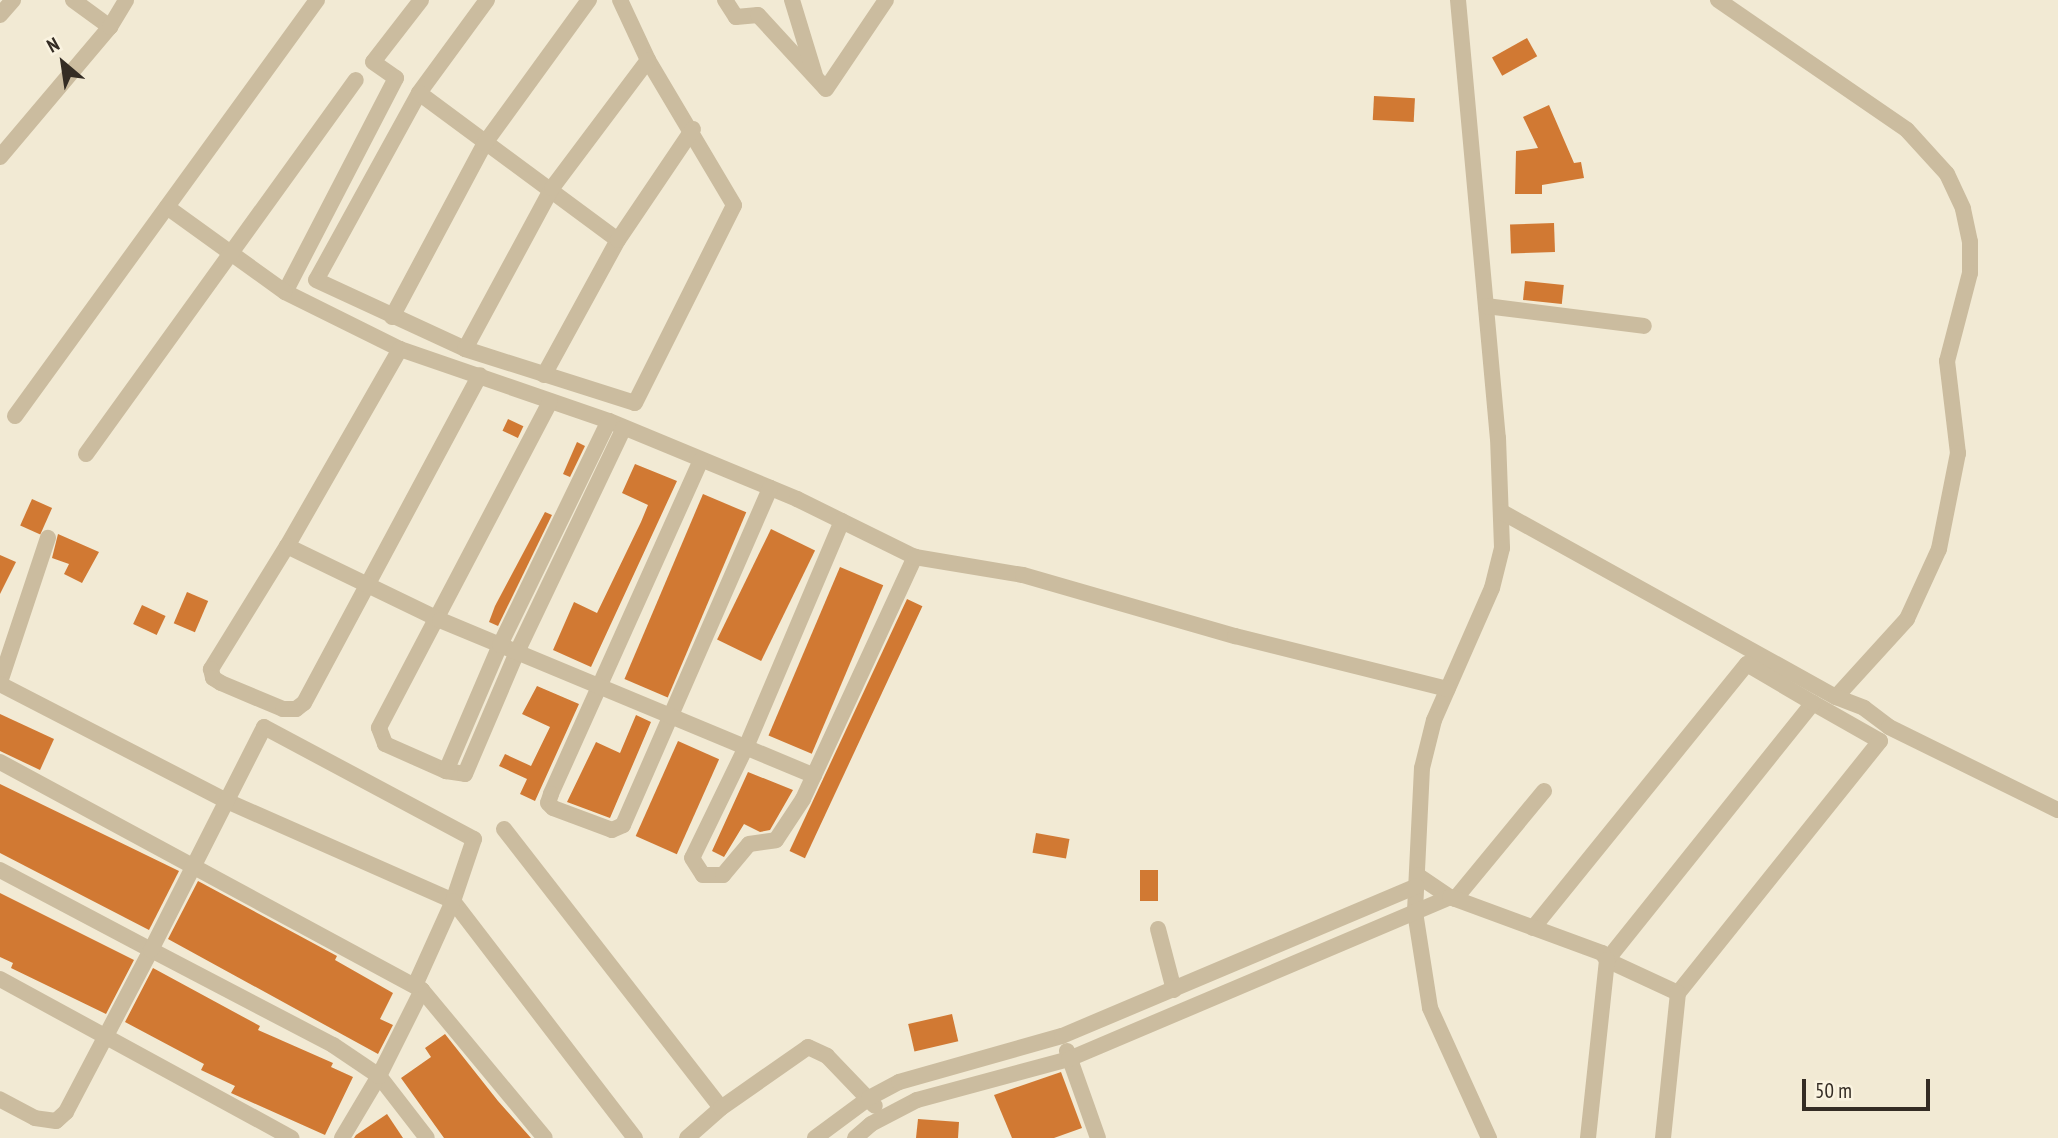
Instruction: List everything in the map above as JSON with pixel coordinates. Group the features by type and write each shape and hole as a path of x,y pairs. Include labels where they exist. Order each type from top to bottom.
{"street":[{"path":"0,16 13,0"},
{"path":"73,0 110,27"},
{"path":"0,157 110,27 126,0"},
{"path":"15,416 317,0"},
{"path":"285,292 396,78 373,62 421,0"},
{"path":"486,0 419,93 316,280 465,349 635,403 734,205 692,129 648,60 620,0"},
{"path":"393,317 485,144 589,0"},
{"path":"725,0 736,17 758,15 826,89 881,3"},
{"path":"792,0 816,78"},
{"path":"1458,0 1486,306 1502,512 1502,548 1492,588 1434,720 1422,768 1415,912 1430,1008 1489,1138"},
{"path":"1718,0 1907,130 1947,174 1963,209 1970,242 1970,273 1952,329 1947,360 1958,453 1939,549 1907,619 1836,697"},
{"path":"465,349 552,188 648,60"},
{"path":"86,454 229,251 356,80"},
{"path":"419,93 485,144 552,188 618,240"},
{"path":"527,393 618,240 692,129"},
{"path":"167,206 285,292 400,349 609,421 770,488 915,556 1023,575 1235,636 1448,689"},
{"path":"1486,306 1644,326"},
{"path":"400,349 288,547 211,669 213,678 221,683 296,709 304,703 480,375"},
{"path":"564,381 440,620 379,728 385,744 446,771 465,774 609,421"},
{"path":"446,771 500,645 624,428"},
{"path":"701,460 602,688 551,794 548,803 553,808 619,829 672,717 770,488"},
{"path":"1502,512 1836,697 2058,810"},
{"path":"842,521 746,747 692,858 703,875 723,875 749,844 776,840 814,775 915,556"},
{"path":"48,538 0,683 229,802 453,901 635,1138"},
{"path":"288,547 440,620 814,775"},
{"path":"1533,928 1747,664 1880,741 1678,993 1663,1138"},
{"path":"1588,1138 1607,960 1813,703"},
{"path":"0,1099 35,1118 56,1121 66,1112 229,802 242,764 264,727 474,839 453,901 379,1076 342,1138"},
{"path":"0,762 418,987 545,1138"},
{"path":"860,1137 883,1116 945,1091 1069,1059 1452,898 1544,790"},
{"path":"504,829 721,1108"},
{"path":"0,870 333,1045 379,1076 426,1138"},
{"path":"1417,881 1452,898 1602,953 1607,960 1678,993"},
{"path":"815,1138 869,1098 900,1082 1062,1036 1174,990 1417,881"},
{"path":"1158,929 1174,990"},
{"path":"0,979 292,1138"},
{"path":"1062,1036 1098,1138"},
{"path":"698,1134 721,1108 802,1049 813,1046 869,1098 883,1116"}],"building":[{"path":"1527,38 1537,56 1502,76 1492,57"},
{"path":"1374,96 1415,98 1414,122 1373,120"},
{"path":"1549,105 1574,163 1581,162 1584,178 1542,185 1542,194 1515,194 1516,151 1538,148 1523,117"},
{"path":"1554,223 1555,252 1511,254 1510,225"},
{"path":"1525,281 1564,285 1562,304 1523,300"},
{"path":"508,419 523,426 518,438 503,431"},
{"path":"577,442 585,446 570,477 563,474"},
{"path":"635,464 677,481 591,667 553,650 574,602 597,613 641,522 648,505 622,493"},
{"path":"703,494 746,512 668,697 624,679"},
{"path":"32,499 52,508 40,534 20,525"},
{"path":"545,512 552,515 498,626 489,622 495,606"},
{"path":"771,529 815,550 761,661 717,640"},
{"path":"58,534 99,552 82,583 64,574 69,564 52,558"},
{"path":"0,555 16,562 0,594"},
{"path":"840,567 883,585 812,754 768,735"},
{"path":"187,592 208,601 195,632 174,623"},
{"path":"907,599 922,606 805,858 790,851"},
{"path":"142,605 166,616 157,635 133,624"},
{"path":"537,686 579,704 535,801 520,794 527,779 499,766 505,754 531,766 550,727 522,714"},
{"path":"0,714 54,739 40,770 0,751"},
{"path":"636,715 651,722 610,818 567,802 596,742 620,753"},
{"path":"678,741 719,759 677,854 636,836"},
{"path":"748,772 793,790 770,830 760,832 744,824 724,857 712,851"},
{"path":"0,784 179,871 149,930 0,853"},
{"path":"1036,833 1069,839 1066,859 1033,853"},
{"path":"1140,870 1158,870 1158,901 1140,901"},
{"path":"198,881 337,956 335,960 393,993 380,1019 393,1025 378,1054 168,939"},
{"path":"0,893 134,960 106,1014 11,968 13,963 0,957"},
{"path":"153,968 260,1026 258,1030 333,1063 331,1067 353,1077 325,1135 231,1093 235,1086 201,1070 204,1064 125,1022"},
{"path":"952,1014 958,1041 914,1051 908,1024"},
{"path":"445,1034 531,1138 444,1138 401,1078 431,1057 425,1048"},
{"path":"1061,1072 1082,1128 1054,1138 1012,1138 994,1095"},
{"path":"387,1114 403,1138 354,1138 356,1135"},
{"path":"918,1119 959,1122 958,1138 916,1138"}]}
